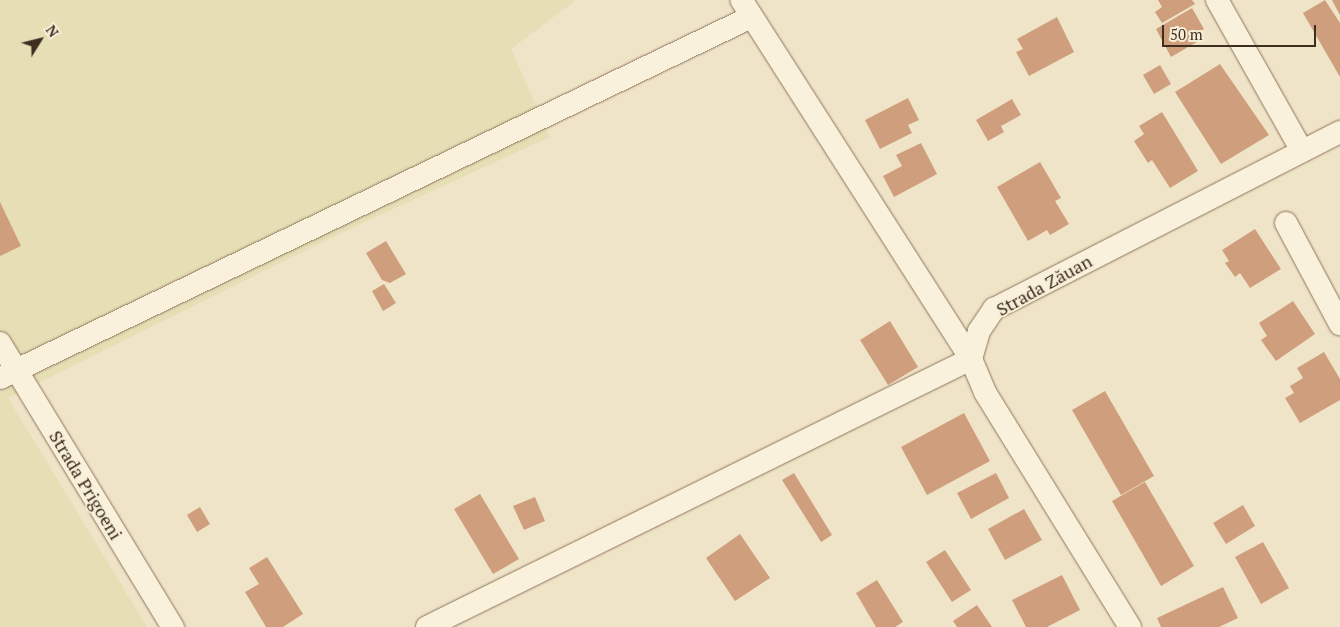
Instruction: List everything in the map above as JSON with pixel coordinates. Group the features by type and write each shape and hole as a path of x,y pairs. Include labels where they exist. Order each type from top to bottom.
{"street":[{"path":"1217,0 1302,151"},
{"path":"8,375 746,8 971,359 986,392 1130,627"},
{"name":"Strada Zăuan","path":"971,359 979,331 994,309 1340,132"},
{"path":"1286,223 1340,324"},
{"name":"Strada Prigoeni","path":"0,343 8,375 173,627"},
{"path":"427,627 971,359"}],"shaded area":[{"path":"0,0 576,0 511,49 550,137 341,233 8,398 147,627 0,627"}],"building":[{"path":"1158,0 1192,0 1195,4 1162,23 1155,12 1162,7"},
{"path":"1325,0 1340,23 1340,77 1303,13"},
{"path":"1332,0 1340,0 1340,15 1335,6"},
{"path":"1192,8 1204,29 1198,32 1202,39 1171,57 1156,29"},
{"path":"1057,17 1074,52 1029,76 1016,52 1023,49 1017,39"},
{"path":"1220,64 1269,135 1221,164 1175,92"},
{"path":"1160,65 1171,84 1154,94 1143,75"},
{"path":"908,98 919,120 908,125 912,133 880,149 865,120"},
{"path":"1012,99 1021,115 1001,126 1004,132 988,141 976,120"},
{"path":"1162,112 1198,171 1170,188 1152,160 1148,163 1134,141 1144,134 1139,126"},
{"path":"921,143 937,174 894,197 883,176 902,166 896,155"},
{"path":"1040,162 1061,198 1055,201 1069,224 1050,235 1047,230 1028,241 997,187"},
{"path":"0,202 21,246 0,256"},
{"path":"1255,229 1281,269 1250,288 1240,273 1235,277 1225,263 1229,261 1222,250"},
{"path":"386,241 406,274 390,283 382,280 366,253"},
{"path":"384,284 396,303 383,311 372,291"},
{"path":"1293,301 1315,334 1276,361 1261,340 1267,336 1259,323"},
{"path":"890,321 918,367 888,385 860,340"},
{"path":"1324,352 1340,379 1340,400 1300,423 1285,398 1294,393 1290,386 1303,378 1297,368"},
{"path":"1105,391 1154,476 1121,495 1072,410"},
{"path":"964,413 990,461 927,495 901,447"},
{"path":"794,473 832,535 821,542 782,480"},
{"path":"996,473 1009,498 971,519 957,493"},
{"path":"1145,482 1194,566 1161,586 1112,501"},
{"path":"480,494 519,559 493,574 454,509"},
{"path":"535,497 545,521 524,530 513,506"},
{"path":"1243,505 1255,526 1226,544 1213,523"},
{"path":"200,507 210,524 197,532 187,515"},
{"path":"1024,509 1042,540 1005,560 988,529"},
{"path":"740,534 770,578 735,601 706,558"},
{"path":"1263,542 1289,588 1261,604 1235,557"},
{"path":"945,550 971,590 952,602 926,562"},
{"path":"267,557 303,614 283,627 266,627 245,592 259,584 249,568"},
{"path":"1062,575 1080,610 1047,627 1026,627 1012,600"},
{"path":"877,580 903,622 895,627 876,627 856,593"},
{"path":"1223,587 1238,618 1219,627 1161,627 1157,618"},
{"path":"977,605 992,627 957,627 953,621"}]}
